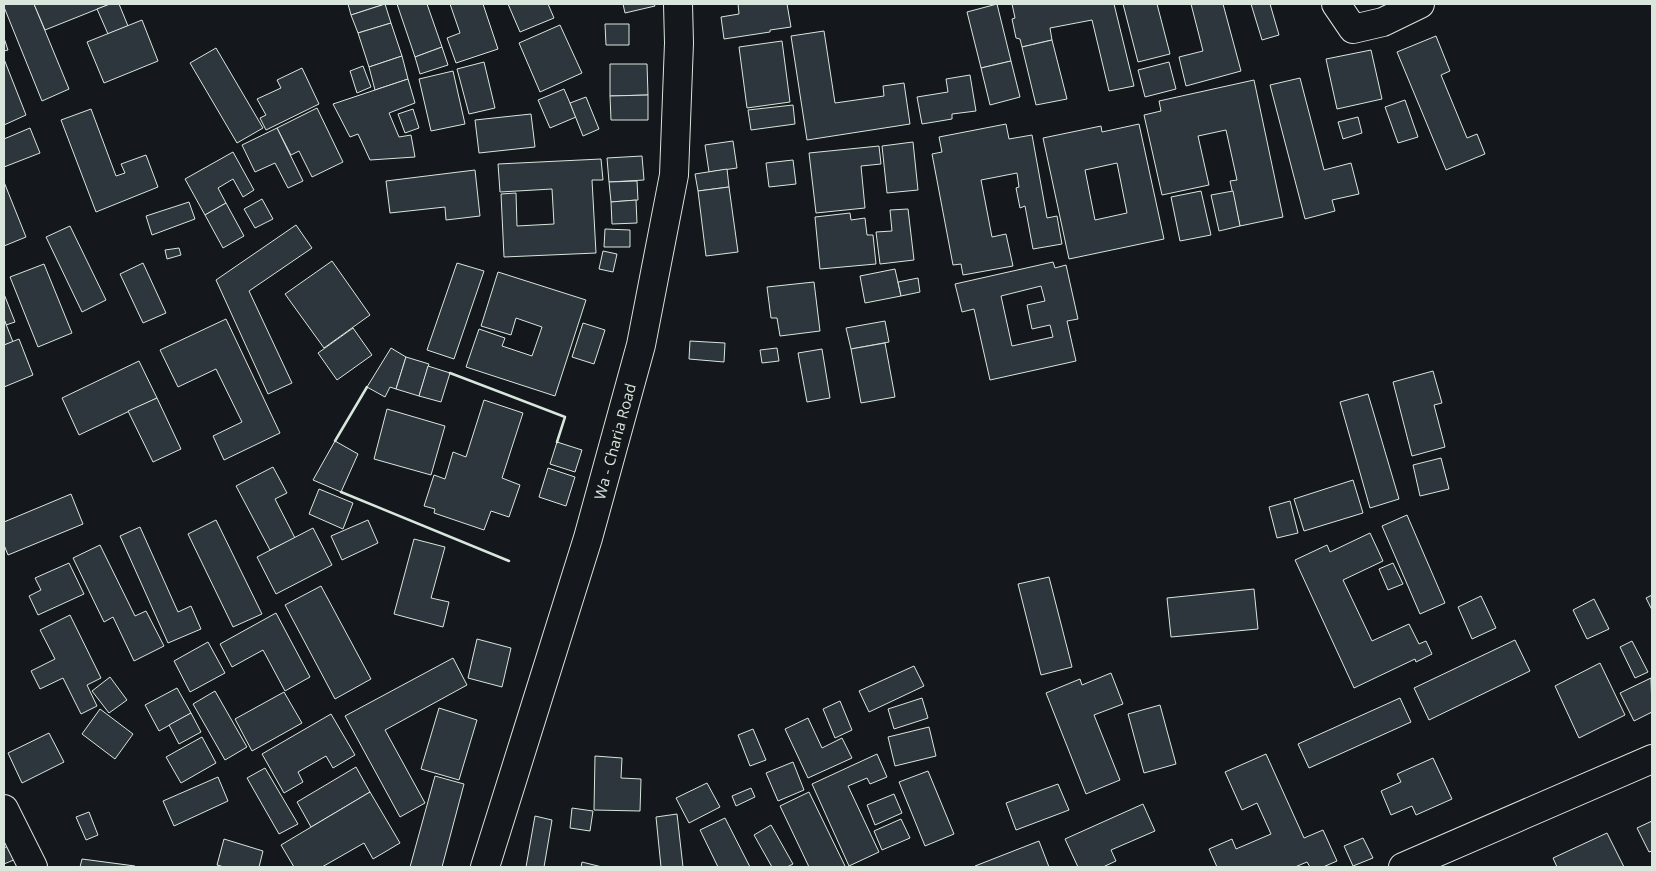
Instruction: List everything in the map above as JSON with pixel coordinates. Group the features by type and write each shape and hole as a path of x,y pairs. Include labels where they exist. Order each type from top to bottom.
{"street":[{"name":"Wa - Charia Road","path":"485,867 588,538 641,345 674,175 679,43 678,4"},
{"path":"1336,4 1353,29 1383,22 1420,4"},
{"path":"1403,867 1652,759"},
{"path":"4,809 32,867"}],"building":[{"path":"4,4 34,4 69,89 42,101"},
{"path":"34,4 110,4 45,30"},
{"path":"110,4 119,4 128,26 108,34 97,9"},
{"path":"348,4 385,4 351,15"},
{"path":"385,4 391,23 358,33 351,15"},
{"path":"397,4 427,4 442,47 415,57"},
{"path":"450,4 483,4 498,49 456,63 447,38 460,33"},
{"path":"508,4 548,4 554,18 520,32"},
{"path":"623,4 654,4 655,6 625,13"},
{"path":"738,4 787,4 791,27 724,39 721,17 739,14"},
{"path":"997,4 1011,61 981,68 967,12"},
{"path":"1012,4 1114,4 1134,86 1109,91 1092,20 1050,28 1052,40 1022,47 1020,39 1016,38 1012,19 1015,18"},
{"path":"1123,4 1157,4 1170,54 1138,62"},
{"path":"1191,4 1223,4 1241,71 1186,86 1179,57 1203,51"},
{"path":"1251,4 1270,4 1279,35 1262,40"},
{"path":"142,20 158,61 104,83 87,42"},
{"path":"391,23 402,56 369,67 358,33"},
{"path":"605,24 629,24 629,45 606,45"},
{"path":"560,25 582,73 540,92 519,43"},
{"path":"824,31 835,103 884,96 883,86 904,83 910,124 807,140 791,36"},
{"path":"1436,36 1450,71 1441,75 1467,138 1477,134 1485,154 1446,170 1397,52"},
{"path":"4,38 8,50 4,51"},
{"path":"1052,40 1067,99 1036,105 1022,47"},
{"path":"782,41 790,102 747,108 739,47"},
{"path":"442,47 448,65 420,74 415,57"},
{"path":"216,48 263,128 237,143 190,63"},
{"path":"1371,50 1382,99 1337,109 1326,59"},
{"path":"402,56 408,79 375,90 369,67"},
{"path":"4,59 26,115 4,125"},
{"path":"1011,61 1020,97 990,105 981,68"},
{"path":"484,62 495,108 469,114 457,69"},
{"path":"1169,62 1176,89 1145,97 1138,70"},
{"path":"610,64 647,64 648,95 610,96"},
{"path":"363,66 371,87 357,93 350,71"},
{"path":"302,68 319,104 266,130 260,118 266,115 257,99 281,88 277,80"},
{"path":"453,71 465,124 431,131 419,79"},
{"path":"970,75 976,111 952,114 952,119 922,124 917,97 948,92 946,79"},
{"path":"1300,78 1324,170 1351,163 1359,194 1332,200 1335,211 1305,219 1270,85"},
{"path":"408,79 415,103 389,113 399,137 411,135 415,157 370,160 358,134 350,137 333,104"},
{"path":"1254,80 1283,217 1240,226 1230,181 1237,180 1226,130 1198,136 1209,185 1162,195 1144,115 1161,111 1159,101"},
{"path":"564,89 576,117 550,128 538,100"},
{"path":"648,95 648,120 611,120 610,96"},
{"path":"586,97 599,129 583,136 570,103"},
{"path":"1405,100 1418,137 1398,143 1385,107"},
{"path":"793,105 795,124 751,130 748,110"},
{"path":"317,108 343,162 312,177 299,151 291,155 277,128"},
{"path":"91,109 116,176 125,173 121,164 146,155 158,187 96,212 61,120"},
{"path":"413,109 419,128 405,133 398,114"},
{"path":"531,114 535,147 479,153 475,120"},
{"path":"1358,117 1362,133 1343,139 1338,122"},
{"path":"1006,124 1009,139 1032,135 1047,218 1057,216 1062,244 1033,249 1025,206 1020,208 1016,188 1019,187 1017,173 981,180 992,237 1006,234 1013,266 963,275 961,264 953,265 932,154 942,152 939,137"},
{"path":"1139,124 1164,239 1069,259 1043,138 1101,126 1102,132","holes":["1117,163 1127,213 1095,220 1085,170"]},
{"path":"30,128 40,153 4,167 4,139"},
{"path":"277,128 303,181 288,188 275,163 255,172 242,145"},
{"path":"733,141 737,168 709,172 705,145"},
{"path":"913,142 918,190 887,193 882,146"},
{"path":"879,146 881,164 861,166 865,208 816,213 809,153"},
{"path":"233,152 254,190 243,197 233,179 218,188 226,203 205,215 185,179"},
{"path":"642,156 644,180 609,182 607,158"},
{"path":"601,159 603,180 592,180 596,253 504,257 501,194 516,193 517,226 554,224 552,189 500,192 498,164"},
{"path":"793,160 796,184 769,187 766,163"},
{"path":"727,169 729,187 698,191 695,174"},
{"path":"475,170 480,216 446,220 445,207 390,213 386,181"},
{"path":"637,181 638,200 611,202 609,182"},
{"path":"4,182 26,237 4,246"},
{"path":"729,187 738,252 706,256 698,191"},
{"path":"1201,191 1211,235 1180,241 1171,197"},
{"path":"1233,191 1240,226 1219,231 1211,195"},
{"path":"262,199 273,219 255,228 244,209"},
{"path":"636,200 637,223 612,224 611,202"},
{"path":"189,202 195,219 152,235 146,216"},
{"path":"226,203 244,236 223,248 205,215"},
{"path":"908,209 914,260 880,264 876,232 892,231 890,210"},
{"path":"850,213 851,220 865,218 867,235 873,235 876,264 820,269 815,217"},
{"path":"296,225 312,248 249,291 292,383 268,394 216,280"},
{"path":"70,226 106,300 82,312 46,237"},
{"path":"605,229 630,230 630,247 604,247"},
{"path":"179,248 181,255 167,259 165,250"},
{"path":"603,251 617,254 613,272 599,269"},
{"path":"332,261 370,315 324,348 285,294"},
{"path":"1053,262 1055,268 1066,265 1078,319 1067,321 1076,361 990,380 974,309 962,312 955,284","holes":["1041,286 1045,301 1027,305 1032,329 1050,325 1053,337 1012,346 1001,296"]},
{"path":"143,263 166,313 143,323 120,274"},
{"path":"457,263 484,271 454,359 427,350"},
{"path":"44,264 72,333 38,347 10,277"},
{"path":"895,269 901,296 865,303 860,276"},
{"path":"498,272 586,300 555,396 466,367 479,329 505,338 502,346 532,356 542,327 516,318 511,335 481,326"},
{"path":"918,278 920,292 901,296 898,282"},
{"path":"814,282 820,331 780,336 777,318 771,318 767,287"},
{"path":"4,294 15,322 6,325 4,319"},
{"path":"4,319 13,342 4,345"},
{"path":"226,319 280,433 224,460 213,436 242,422 216,369 178,387 160,350"},
{"path":"885,321 889,342 851,349 846,328"},
{"path":"583,323 605,330 594,364 572,357"},
{"path":"353,328 372,355 337,380 318,353"},
{"path":"19,339 33,375 4,387 4,345"},
{"path":"690,341 725,343 724,362 689,359"},
{"path":"885,343 895,397 861,403 851,349"},
{"path":"391,348 406,357 396,389 390,387 385,397 367,387"},
{"path":"777,348 779,361 762,363 760,350"},
{"path":"822,349 830,398 807,402 798,353"},
{"path":"406,357 429,364 419,396 396,389"},
{"path":"139,361 157,398 79,435 62,398"},
{"path":"428,366 450,373 441,402 419,396"},
{"path":"1433,371 1442,403 1434,405 1445,447 1412,456 1393,382"},
{"path":"1368,394 1399,499 1370,508 1340,402"},
{"path":"157,398 181,449 153,462 128,411"},
{"path":"484,400 523,413 502,478 520,485 509,517 491,511 484,530 434,513 435,509 424,506 434,475 445,479 453,452 466,457"},
{"path":"387,409 445,426 431,475 374,459"},
{"path":"335,441 358,454 341,492 313,480"},
{"path":"557,442 582,450 575,472 550,464"},
{"path":"1441,458 1449,489 1420,496 1413,465"},
{"path":"273,467 287,493 275,499 295,538 270,550 236,486"},
{"path":"548,468 575,477 566,506 539,497"},
{"path":"1353,480 1363,513 1304,531 1294,499"},
{"path":"319,489 353,503 343,529 309,514"},
{"path":"71,494 83,524 8,555 4,545 4,522"},
{"path":"1290,501 1298,533 1277,538 1269,507"},
{"path":"1407,515 1445,603 1420,614 1382,526"},
{"path":"216,520 262,614 233,627 188,534"},
{"path":"368,520 378,543 342,560 331,536"},
{"path":"140,527 178,612 191,606 201,629 168,643 120,536"},
{"path":"313,528 332,565 276,594 257,557"},
{"path":"1370,533 1383,561 1343,580 1372,641 1409,624 1419,644 1426,641 1432,654 1416,662 1415,659 1354,688 1295,560 1327,545 1330,552"},
{"path":"414,539 445,547 431,598 449,602 443,627 394,614"},
{"path":"100,545 135,616 146,611 164,646 134,661 113,617 104,622 73,558"},
{"path":"69,563 84,594 38,615 29,596 41,590 35,578"},
{"path":"1393,563 1403,584 1388,590 1379,569"},
{"path":"1049,577 1072,667 1041,675 1018,584"},
{"path":"321,586 371,679 335,699 285,605"},
{"path":"1254,589 1258,629 1171,637 1167,598"},
{"path":"1652,595 1652,610 1646,598"},
{"path":"1481,596 1496,628 1472,639 1458,607"},
{"path":"1594,599 1609,629 1587,639 1573,610"},
{"path":"276,613 310,677 285,691 263,650 232,667 220,644"},
{"path":"70,615 101,678 87,685 97,706 81,714 63,678 40,689 31,671 55,659 40,630"},
{"path":"477,639 511,648 502,687 468,678"},
{"path":"1515,640 1530,671 1429,720 1414,688"},
{"path":"1632,641 1648,672 1635,678 1620,647"},
{"path":"208,642 225,673 190,692 174,661"},
{"path":"453,658 467,685 385,730 425,803 400,817 345,716"},
{"path":"1600,663 1625,715 1579,738 1555,686"},
{"path":"914,666 924,686 869,712 859,691"},
{"path":"1111,673 1123,704 1094,715 1120,780 1086,794 1046,693 1080,679 1082,685"},
{"path":"110,677 127,700 109,713 92,691"},
{"path":"1651,678 1652,712 1634,721 1620,693"},
{"path":"177,688 191,713 159,731 145,705"},
{"path":"215,691 247,747 225,760 193,704"},
{"path":"284,692 302,723 252,751 235,719"},
{"path":"922,698 928,718 894,729 888,709"},
{"path":"1400,698 1411,722 1309,768 1298,744"},
{"path":"840,701 852,730 835,738 823,709"},
{"path":"1160,705 1176,764 1144,773 1128,714"},
{"path":"439,708 477,720 459,780 421,769"},
{"path":"100,709 133,734 115,759 82,734"},
{"path":"191,713 201,732 179,744 169,725"},
{"path":"331,714 355,755 333,768 326,756 298,772 303,782 284,793 262,754"},
{"path":"808,718 822,748 842,738 852,758 808,778 785,729"},
{"path":"929,727 936,756 895,766 888,737"},
{"path":"753,729 766,760 750,766 738,735"},
{"path":"49,733 64,762 22,783 8,753"},
{"path":"202,737 216,763 181,783 166,757"},
{"path":"877,754 887,777 870,784 867,778 848,786 879,852 849,866 812,784"},
{"path":"1266,754 1304,838 1323,830 1337,861 1323,867 1310,867 1307,862 1295,867 1217,867 1209,849 1232,839 1236,849 1271,834 1257,803 1242,810 1225,772"},
{"path":"595,756 622,758 621,778 641,779 640,811 594,810"},
{"path":"1433,758 1452,799 1416,815 1412,806 1391,815 1381,791 1401,782 1397,774"},
{"path":"793,762 804,790 778,801 766,773"},
{"path":"356,767 370,792 311,827 297,802"},
{"path":"265,768 298,824 279,834 247,778"},
{"path":"928,771 954,834 925,846 899,782"},
{"path":"435,776 464,784 442,867 410,867"},
{"path":"218,777 228,801 174,826 163,801"},
{"path":"707,783 720,807 689,823 676,798"},
{"path":"1058,784 1069,810 1016,830 1006,803"},
{"path":"751,788 755,797 736,806 732,796"},
{"path":"370,792 400,843 373,859 364,843 322,867 294,867 281,845"},
{"path":"809,792 845,866 843,867 809,867 780,806"},
{"path":"894,794 902,813 875,825 867,805"},
{"path":"1143,804 1155,831 1111,850 1116,861 1103,867 1078,867 1065,839"},
{"path":"572,808 593,811 590,831 570,828"},
{"path":"89,812 98,835 86,840 76,817"},
{"path":"677,814 683,867 661,867 656,817"},
{"path":"535,816 552,820 544,867 526,867"},
{"path":"725,818 750,867 718,867 700,830"},
{"path":"901,819 910,838 882,850 874,831"},
{"path":"1652,821 1652,851 1649,852 1637,828"},
{"path":"771,825 793,864 787,867 772,867 754,835"},
{"path":"1607,833 1624,867 1557,867 1553,858"},
{"path":"1363,838 1373,858 1353,866 1344,846"},
{"path":"224,839 263,851 259,867 224,867 217,865"},
{"path":"1039,841 1049,867 975,866"},
{"path":"10,845 16,859 4,864 4,848"},
{"path":"82,859 135,866 135,867 80,867"},
{"path":"582,862 602,867 581,867"}],"wall":[{"path":"450,373 565,417 557,442"},
{"path":"335,441 367,387"},
{"path":"341,492 509,561"}]}
